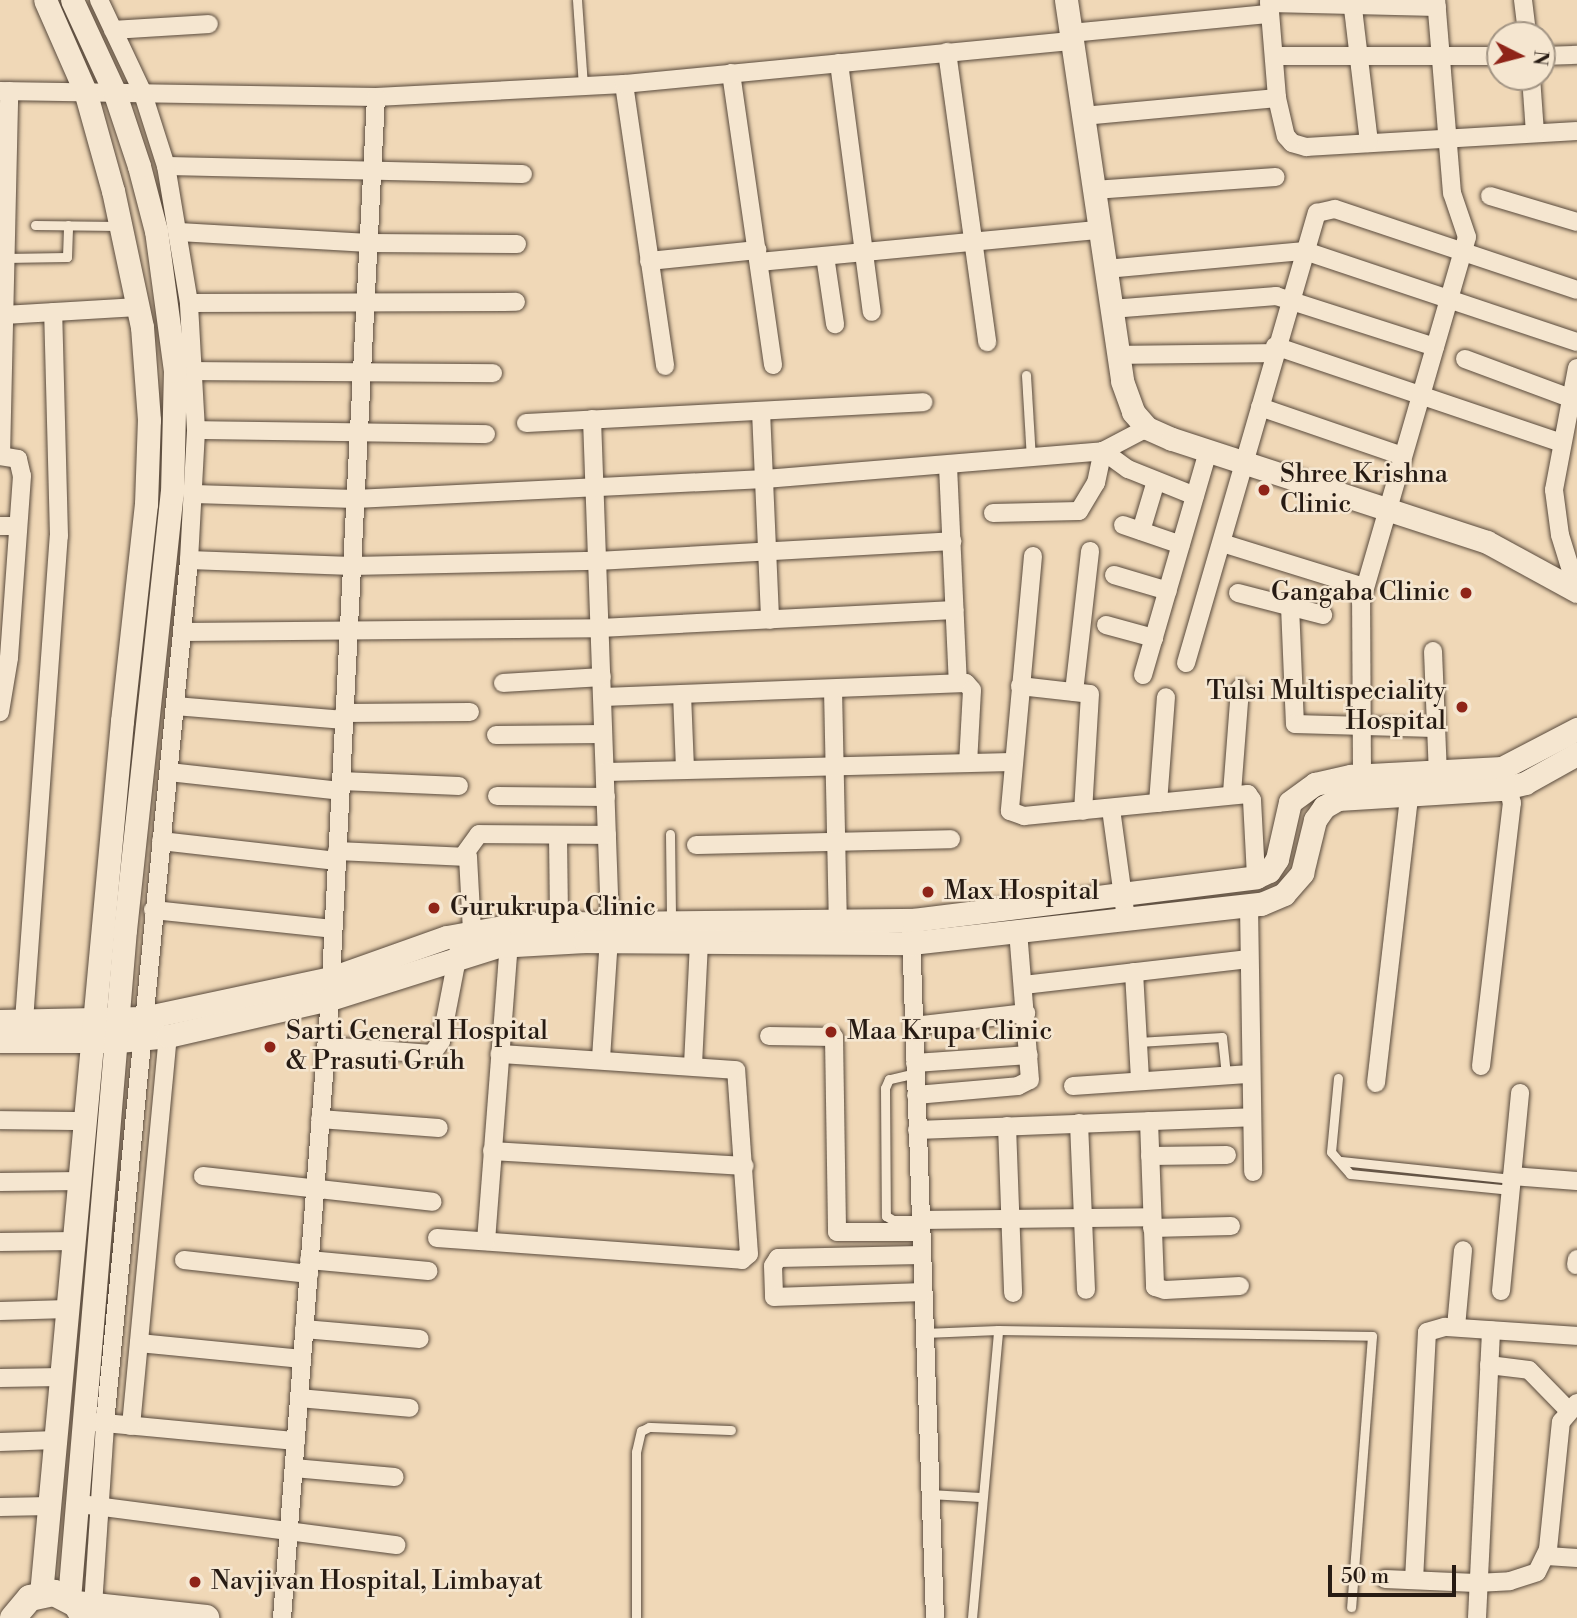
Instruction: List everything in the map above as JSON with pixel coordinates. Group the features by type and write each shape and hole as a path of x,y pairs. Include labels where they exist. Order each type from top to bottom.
{"main road":[{"path":"20,1603 206,1618"}],"street":[{"path":"20,1603 50,1506 146,504 149,420 138,307 121,226 85,91 45,0"},
{"path":"72,0 114,91 156,230 174,371 172,493 125,930 131,1030"},
{"path":"80,1606 131,1030 153,910 169,772 189,560 196,430 189,303 166,166 142,91 99,0"},
{"path":"1066,0 1118,355 1133,412 1147,428 1208,451 1487,542 1577,590"},
{"path":"1524,0 1526,21"},
{"path":"1352,2 1369,143"},
{"path":"0,712 4,709 7,594 18,527 22,465 18,459 0,456 4,315 2,291 5,258 4,91 142,91 376,97 624,84 1072,37 1269,6 1352,2 1437,3 1451,138 1452,193 1465,223 1464,254 1364,587 1358,633 1362,776"},
{"path":"1269,6 1277,98 1286,136 1292,143 1306,147 1577,131"},
{"path":"113,30 209,24"},
{"path":"947,52 987,342"},
{"path":"1556,56 1577,55"},
{"path":"1274,57 1486,56"},
{"path":"839,63 873,312"},
{"path":"731,73 773,365"},
{"path":"624,84 665,366"},
{"path":"1532,91 1535,133"},
{"path":"282,1618 330,988 376,97"},
{"path":"1083,116 1277,98"},
{"path":"166,166 523,174"},
{"path":"1094,190 1276,177"},
{"path":"1490,196 1577,222"},
{"path":"1186,663 1245,462 1274,350 1317,213 1325,208 1577,290"},
{"path":"649,261 825,256 1100,230"},
{"path":"179,232 369,243 517,244"},
{"path":"1105,270 1304,251 1577,342"},
{"path":"825,256 835,324"},
{"path":"1111,309 1269,296 1290,299 1435,347"},
{"path":"189,303 365,305 516,302"},
{"path":"4,315 138,307"},
{"path":"24,1021 60,523 53,312"},
{"path":"1118,355 1274,350 1561,443"},
{"path":"1465,359 1570,398"},
{"path":"1577,368 1554,490 1560,535 1577,590"},
{"path":"193,371 362,369 493,373"},
{"path":"526,423 923,402"},
{"path":"1260,407 1402,456"},
{"path":"761,411 770,620"},
{"path":"592,419 609,932 601,1060"},
{"path":"194,494 355,499 595,490 765,479 948,466 1103,451 1147,428"},
{"path":"196,430 359,435 486,434"},
{"path":"1103,451 1156,481 1195,496"},
{"path":"993,513 1079,511 1096,483 1103,451"},
{"path":"1143,675 1208,451"},
{"path":"948,466 958,683"},
{"path":"1141,531 1156,481"},
{"path":"1123,525 1181,545"},
{"path":"0,526 18,527"},
{"path":"189,560 352,566 597,561 952,541"},
{"path":"1222,543 1364,587"},
{"path":"1074,692 1090,551"},
{"path":"1033,556 1009,804 1016,815 1111,809 1232,793 1248,794 1252,800 1256,877"},
{"path":"1114,575 1168,592"},
{"path":"1238,593 1323,615"},
{"path":"1290,606 1295,724 1361,729 1434,728"},
{"path":"182,632 600,628 955,610"},
{"path":"1106,625 1154,638"},
{"path":"1433,651 1434,728 1438,774"},
{"path":"503,683 602,677"},
{"path":"603,697 958,683 972,690 968,763"},
{"path":"1020,686 1090,694 1083,811"},
{"path":"1232,793 1240,688"},
{"path":"833,689 838,920"},
{"path":"682,694 685,769"},
{"path":"1158,803 1166,697"},
{"path":"175,706 344,716 470,712"},
{"path":"131,1030 168,1036 330,988 464,940 559,923 609,932 698,942 911,943 1248,906 1284,894 1302,873 1315,820 1324,807 1338,799 1411,785 1438,774 1505,778 1577,729"},
{"path":"496,735 603,734"},
{"path":"464,940 509,945 671,922 910,920 1256,877 1269,871 1277,859 1290,802 1300,792 1329,779 1362,776 1470,794 1505,778 1577,754"},
{"path":"605,772 834,764 1013,762"},
{"path":"169,772 341,786 459,786"},
{"path":"1481,1066 1512,803 1505,778"},
{"path":"1376,1083 1411,785"},
{"path":"497,796 606,797"},
{"path":"1111,809 1126,919"},
{"path":"463,856 475,835 607,835"},
{"path":"558,835 559,923"},
{"path":"696,845 951,839"},
{"path":"161,841 337,856 463,856 471,860 464,940 441,1041 432,1054 326,1046"},
{"path":"1248,906 1253,1172"},
{"path":"153,910 333,929"},
{"path":"910,920 935,1618"},
{"path":"916,1095 1026,1084 1029,1055 1018,931"},
{"path":"693,1066 698,942"},
{"path":"486,1241 509,945"},
{"path":"1024,985 1249,958"},
{"path":"1134,972 1140,1081"},
{"path":"0,1041 131,1030 330,988"},
{"path":"914,1026 1026,1013"},
{"path":"0,1021 24,1021 94,1031"},
{"path":"131,1426 168,1036"},
{"path":"769,1036 834,1037 837,1232 1010,1219 1081,1218 1231,1226"},
{"path":"437,1238 742,1260 750,1247 740,1075 732,1068 500,1054"},
{"path":"915,1068 1029,1055"},
{"path":"1073,1086 1251,1074"},
{"path":"1501,1291 1520,1093"},
{"path":"917,1130 1252,1117"},
{"path":"320,1119 439,1128"},
{"path":"0,1120 86,1121"},
{"path":"1149,1121 1153,1282 1158,1289 1240,1286"},
{"path":"1079,1123 1086,1290"},
{"path":"1007,1126 1013,1293"},
{"path":"492,1151 745,1166"},
{"path":"1150,1156 1227,1155"},
{"path":"203,1176 433,1202"},
{"path":"0,1182 80,1181"},
{"path":"1512,1182 1577,1181"},
{"path":"0,1242 75,1241"},
{"path":"1456,1327 1463,1251"},
{"path":"921,1255 778,1258 773,1266 774,1297 923,1292"},
{"path":"1576,1265 1577,1259"},
{"path":"184,1260 428,1271"},
{"path":"0,1311 68,1310"},
{"path":"1414,1580 1425,1340 1434,1328 1456,1327 1577,1336"},
{"path":"304,1329 420,1339"},
{"path":"1477,1618 1476,1583 1491,1330"},
{"path":"139,1343 302,1359"},
{"path":"1385,1579 1476,1583 1525,1578 1537,1572 1547,1556 1557,1441 1572,1406 1529,1370 1489,1366"},
{"path":"0,1378 62,1377"},
{"path":"299,1398 410,1408"},
{"path":"95,1422 296,1441"},
{"path":"0,1441 56,1440"},
{"path":"293,1468 395,1476"},
{"path":"89,1505 289,1528 396,1545"},
{"path":"0,1507 50,1506"},
{"path":"1547,1556 1577,1558"}],"lane":[{"path":"578,0 583,86"},
{"path":"35,225 121,226"},
{"path":"5,258 67,257 68,225"},
{"path":"1026,375 1031,458"},
{"path":"670,834 671,922"},
{"path":"1138,1042 1214,1034 1224,1041 1226,1076"},
{"path":"915,1068 889,1079 885,1088 886,1216 920,1226"},
{"path":"1338,1078 1331,1152 1350,1174 1512,1182"},
{"path":"924,1333 998,1330 1372,1336 1351,1607"},
{"path":"972,1618 980,1497 998,1330"},
{"path":"636,1618 636,1452 641,1431 649,1427 731,1430"},
{"path":"930,1494 980,1497"}],"place":[{"name":"Shree Krishna Clinic","path":"1264,490"},
{"name":"Gangaba Clinic","path":"1466,593"},
{"name":"Tulsi Multispeciality Hospital","path":"1462,707"},
{"name":"Max Hospital","path":"928,892"},
{"name":"Gurukrupa Clinic","path":"434,908"},
{"name":"Maa Krupa Clinic","path":"831,1032"},
{"name":"Sarti General Hospital & Prasuti Gruh","path":"270,1047"},
{"name":"Navjivan Hospital, Limbayat","path":"195,1582"}]}
